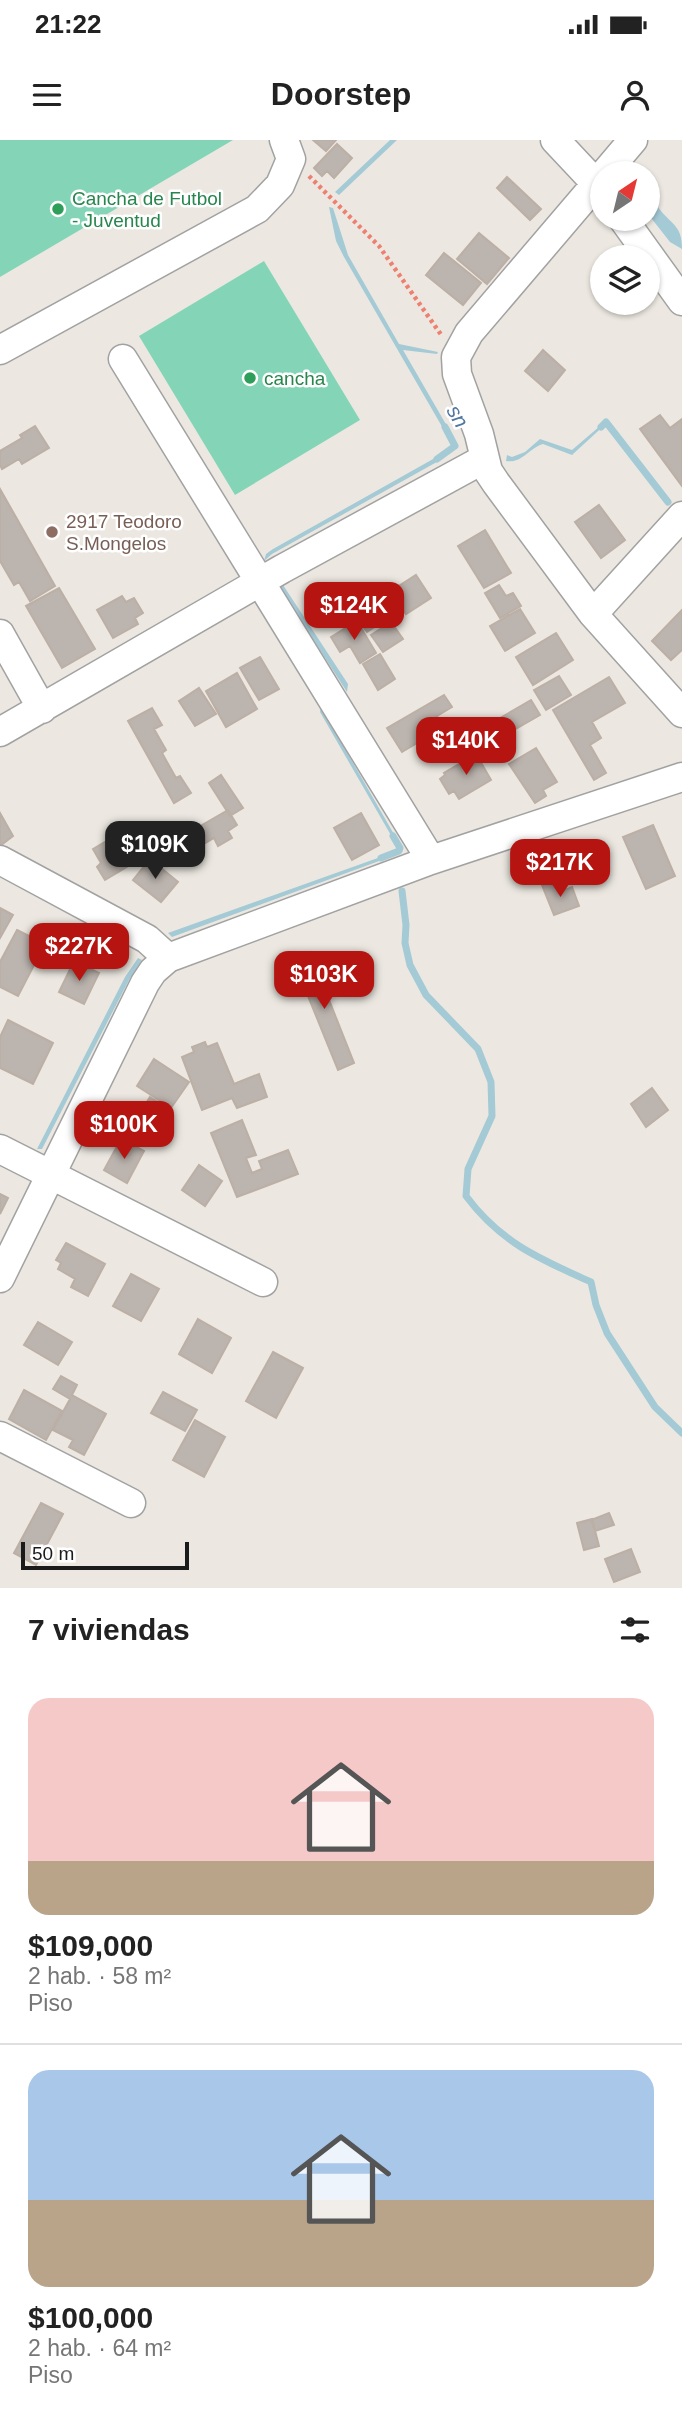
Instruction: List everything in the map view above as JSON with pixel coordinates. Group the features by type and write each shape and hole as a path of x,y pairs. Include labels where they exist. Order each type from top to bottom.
{"street":[{"path":"0,350 257,209 280,185 291,159 284,140"},
{"path":"555,140 594,161"},
{"path":"590,193 469,333 456,356 457,374 479,434 484,459 496,483 593,614 682,713"},
{"path":"632,231 682,301"},
{"path":"123,359 269,577 326,688 345,718 409,867"},
{"path":"0,733 269,577 484,459"},
{"path":"593,614 682,516"},
{"path":"0,634 42,709"},
{"path":"0,860 159,950 682,777"},
{"path":"0,1278 47,1172 153,971 159,950"},
{"path":"9,1153 263,1282"},
{"path":"0,1436 131,1503"}],"path":[{"path":"327,193 386,256 456,356"}],"green space":[{"name":"Cancha de Futbol - Juventud","path":"0,140 233,140 0,277"},
{"name":"cancha","path":"264,261 360,420 235,495 139,336"}],"water":[{"path":"390,140 397,140 339,195 335,192"},
{"path":"329,207 333,208 348,255 399,344 438,352 403,350 451,433 448,437 344,257 336,241"},
{"path":"660,210 679,231 682,249 670,242 660,229"},
{"path":"609,421 572,455 543,444 517,460 506,461 507,455 512,457 525,452 540,439 572,450"},
{"path":"442,454 444,458 272,554 264,561 266,554 273,549"},
{"path":"283,585 348,684 347,692 279,587"},
{"path":"321,707 399,843 396,844 320,712"},
{"path":"389,854 390,857 172,937 168,933"},
{"path":"138,958 142,960 129,980 42,1149 37,1149 125,977"}],"building":[{"path":"313,140 336,140 326,151"},
{"path":"337,144 352,158 334,178 327,171 322,176 314,168"},
{"path":"507,177 541,209 530,220 497,188"},
{"path":"479,233 509,258 487,284 457,259"},
{"path":"444,253 481,283 463,305 426,275"},
{"path":"543,350 565,370 548,391 525,371"},
{"path":"660,415 670,428 682,419 682,486 640,429"},
{"path":"35,426 49,448 22,464 19,459 2,469 0,451 22,438 20,435"},
{"path":"0,489 55,586 30,601 19,582 14,585 0,561"},
{"path":"599,505 625,540 601,558 575,522"},
{"path":"485,530 511,573 484,588 458,546"},
{"path":"416,575 431,598 406,614 391,591"},
{"path":"499,585 506,596 513,593 521,606 500,618 485,593"},
{"path":"59,588 95,649 62,668 26,606"},
{"path":"122,596 126,602 134,598 143,613 135,618 138,624 113,638 97,610"},
{"path":"379,598 391,616 367,632 355,615"},
{"path":"520,609 535,633 505,651 490,626"},
{"path":"682,610 682,650 671,660 652,641"},
{"path":"357,621 376,653 360,663 350,646 340,652 331,637"},
{"path":"391,622 403,639 383,652 371,635"},
{"path":"556,633 573,660 533,685 516,657"},
{"path":"380,654 395,679 378,690 363,664"},
{"path":"260,657 279,689 259,700 240,668"},
{"path":"237,673 257,709 226,727 206,691"},
{"path":"559,676 571,695 546,710 534,690"},
{"path":"609,677 625,703 592,722 601,738 590,745 606,773 594,780 553,710"},
{"path":"199,688 216,714 195,726 179,701"},
{"path":"444,695 452,707 437,716 444,727 402,752 387,728"},
{"path":"531,700 540,715 498,739 490,724"},
{"path":"152,708 162,725 154,729 166,750 162,753 176,778 180,776 191,793 174,803 128,721"},
{"path":"536,748 557,782 543,790 546,796 535,803 509,764"},
{"path":"476,754 491,780 459,799 454,791 449,794 440,779 444,773"},
{"path":"221,775 243,808 230,816 209,783"},
{"path":"228,810 237,825 228,831 232,838 218,846 214,838 185,855 176,840"},
{"path":"0,813 13,836 0,846"},
{"path":"361,813 379,845 352,860 334,828"},
{"path":"653,825 675,876 646,889 623,837"},
{"path":"118,834 129,852 141,845 147,855 105,880 97,867 101,863 93,849"},
{"path":"150,859 178,882 161,902 133,880"},
{"path":"553,881 558,893 572,887 579,906 554,915 542,885"},
{"path":"0,908 13,915 0,938"},
{"path":"17,930 45,944 18,996 0,987 0,962"},
{"path":"310,952 354,1063 338,1070 293,959"},
{"path":"74,961 99,973 84,1004 59,992"},
{"path":"8,1020 53,1043 33,1084 0,1068 0,1037"},
{"path":"205,1042 207,1047 217,1043 234,1084 259,1074 267,1097 237,1108 232,1098 202,1110 182,1057 194,1052 192,1047"},
{"path":"154,1059 189,1082 171,1108 137,1086"},
{"path":"652,1088 668,1110 646,1127 631,1104"},
{"path":"150,1097 170,1110 155,1133 136,1120"},
{"path":"242,1120 256,1155 246,1158 252,1173 262,1169 259,1161 288,1150 298,1174 237,1197 211,1133"},
{"path":"121,1139 144,1151 127,1183 104,1170"},
{"path":"199,1165 222,1181 205,1206 182,1190"},
{"path":"0,1194 8,1198 0,1214"},
{"path":"66,1243 105,1264 88,1296 71,1287 75,1279 58,1269 61,1263 56,1260"},
{"path":"131,1274 159,1289 141,1321 113,1306"},
{"path":"198,1319 231,1338 212,1373 179,1354"},
{"path":"38,1322 72,1342 58,1365 24,1345"},
{"path":"273,1352 303,1368 276,1418 246,1401"},
{"path":"61,1376 77,1385 72,1395 106,1414 84,1455 69,1447 73,1440 53,1430 70,1399 53,1389"},
{"path":"24,1390 62,1411 46,1440 9,1419"},
{"path":"163,1392 197,1410 185,1431 151,1413"},
{"path":"195,1420 225,1437 204,1477 173,1460"},
{"path":"41,1503 63,1514 36,1565 14,1553"},
{"path":"609,1513 614,1525 595,1531 591,1520"},
{"path":"592,1519 599,1546 584,1550 577,1523"},
{"path":"631,1549 640,1572 614,1582 605,1559"}],"waterway":[{"path":"601,427 606,422 668,502"},
{"name":"sn","path":"437,459 455,446 445,427"},
{"name":"sn","path":"381,858 399,851 393,836"},
{"path":"402,891 405,943 410,965 426,995 478,1049 491,1082 492,1116 468,1169 466,1196 507,1238 538,1257 591,1282 596,1305 607,1333 655,1407 682,1433"}],"place":[{"name":"Cancha de Futbol - Juventud","path":"58,209"},
{"name":"cancha","path":"250,378"},
{"name":"2917 Teodoro S.Mongelos","path":"52,532"}]}
